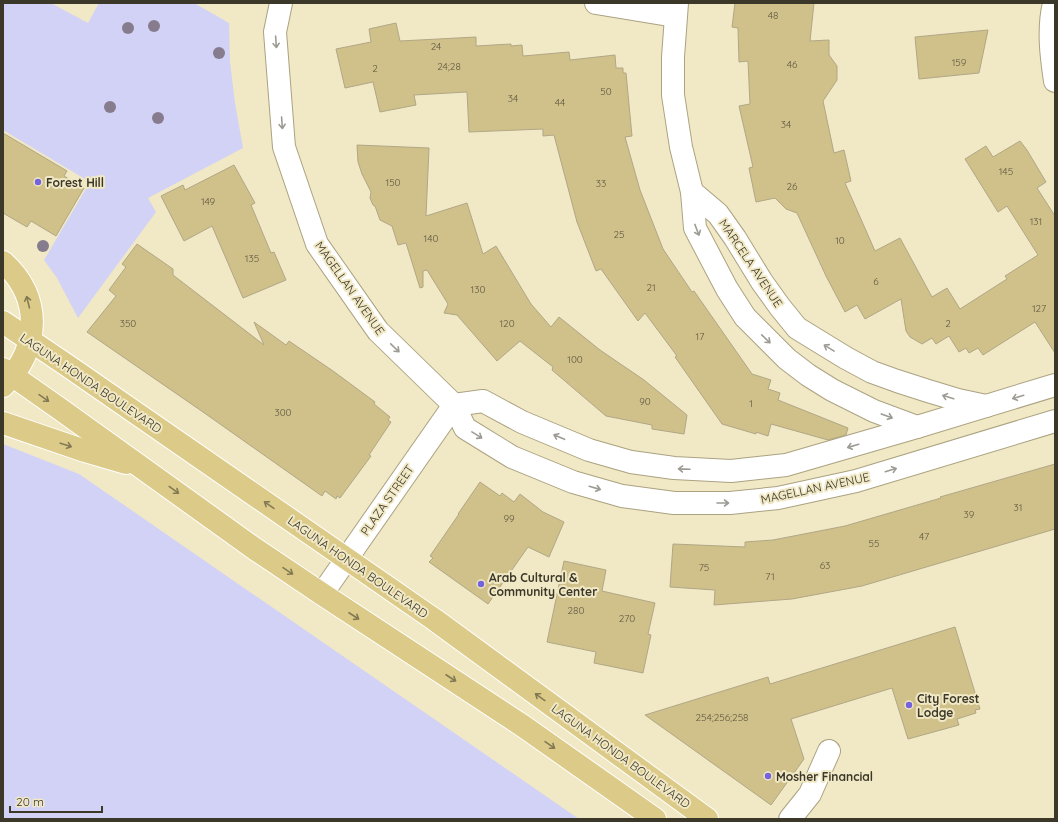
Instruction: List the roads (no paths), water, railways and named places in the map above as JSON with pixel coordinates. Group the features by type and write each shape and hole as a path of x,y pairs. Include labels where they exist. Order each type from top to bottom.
{"main road":[{"path":"3,262 20,282 28,298 32,328 26,354 6,377 142,468 255,549 523,726 655,819"},
{"name":"LAGUNA HONDA BOULEVARD","path":"3,322 435,620 707,819"},
{"path":"3,423 79,449 142,468"}],"street":[{"name":"MAGELLAN AVENUE","path":"280,3 276,32 284,147 317,244 378,331 454,405 465,428 512,457 574,482 622,496 674,503 730,503 778,498 856,481 1055,421"},
{"path":"596,3 676,10 673,57 673,95 680,147 692,192 695,228 727,289 745,317 787,359 808,375 832,390 874,411 917,427"},
{"path":"1054,3 1052,14 1051,57 1055,81"},
{"name":"MARCELA AVENUE","path":"692,192 718,214 735,238 762,282 797,328 872,372 935,393 986,406"},
{"path":"454,405 483,401 522,422 588,450 631,462 674,468 731,470 786,465 1055,385"},
{"name":"PLAZA STREET","path":"322,594 454,405"},
{"path":"790,819 810,794 829,751"}],"place":[{"name":"Forest Hill","path":"38,182"},
{"name":"Arab Cultural & Community Center","path":"481,584"},
{"name":"City Forest Lodge","path":"909,705"},
{"name":"Mosher Financial","path":"768,776"}]}
